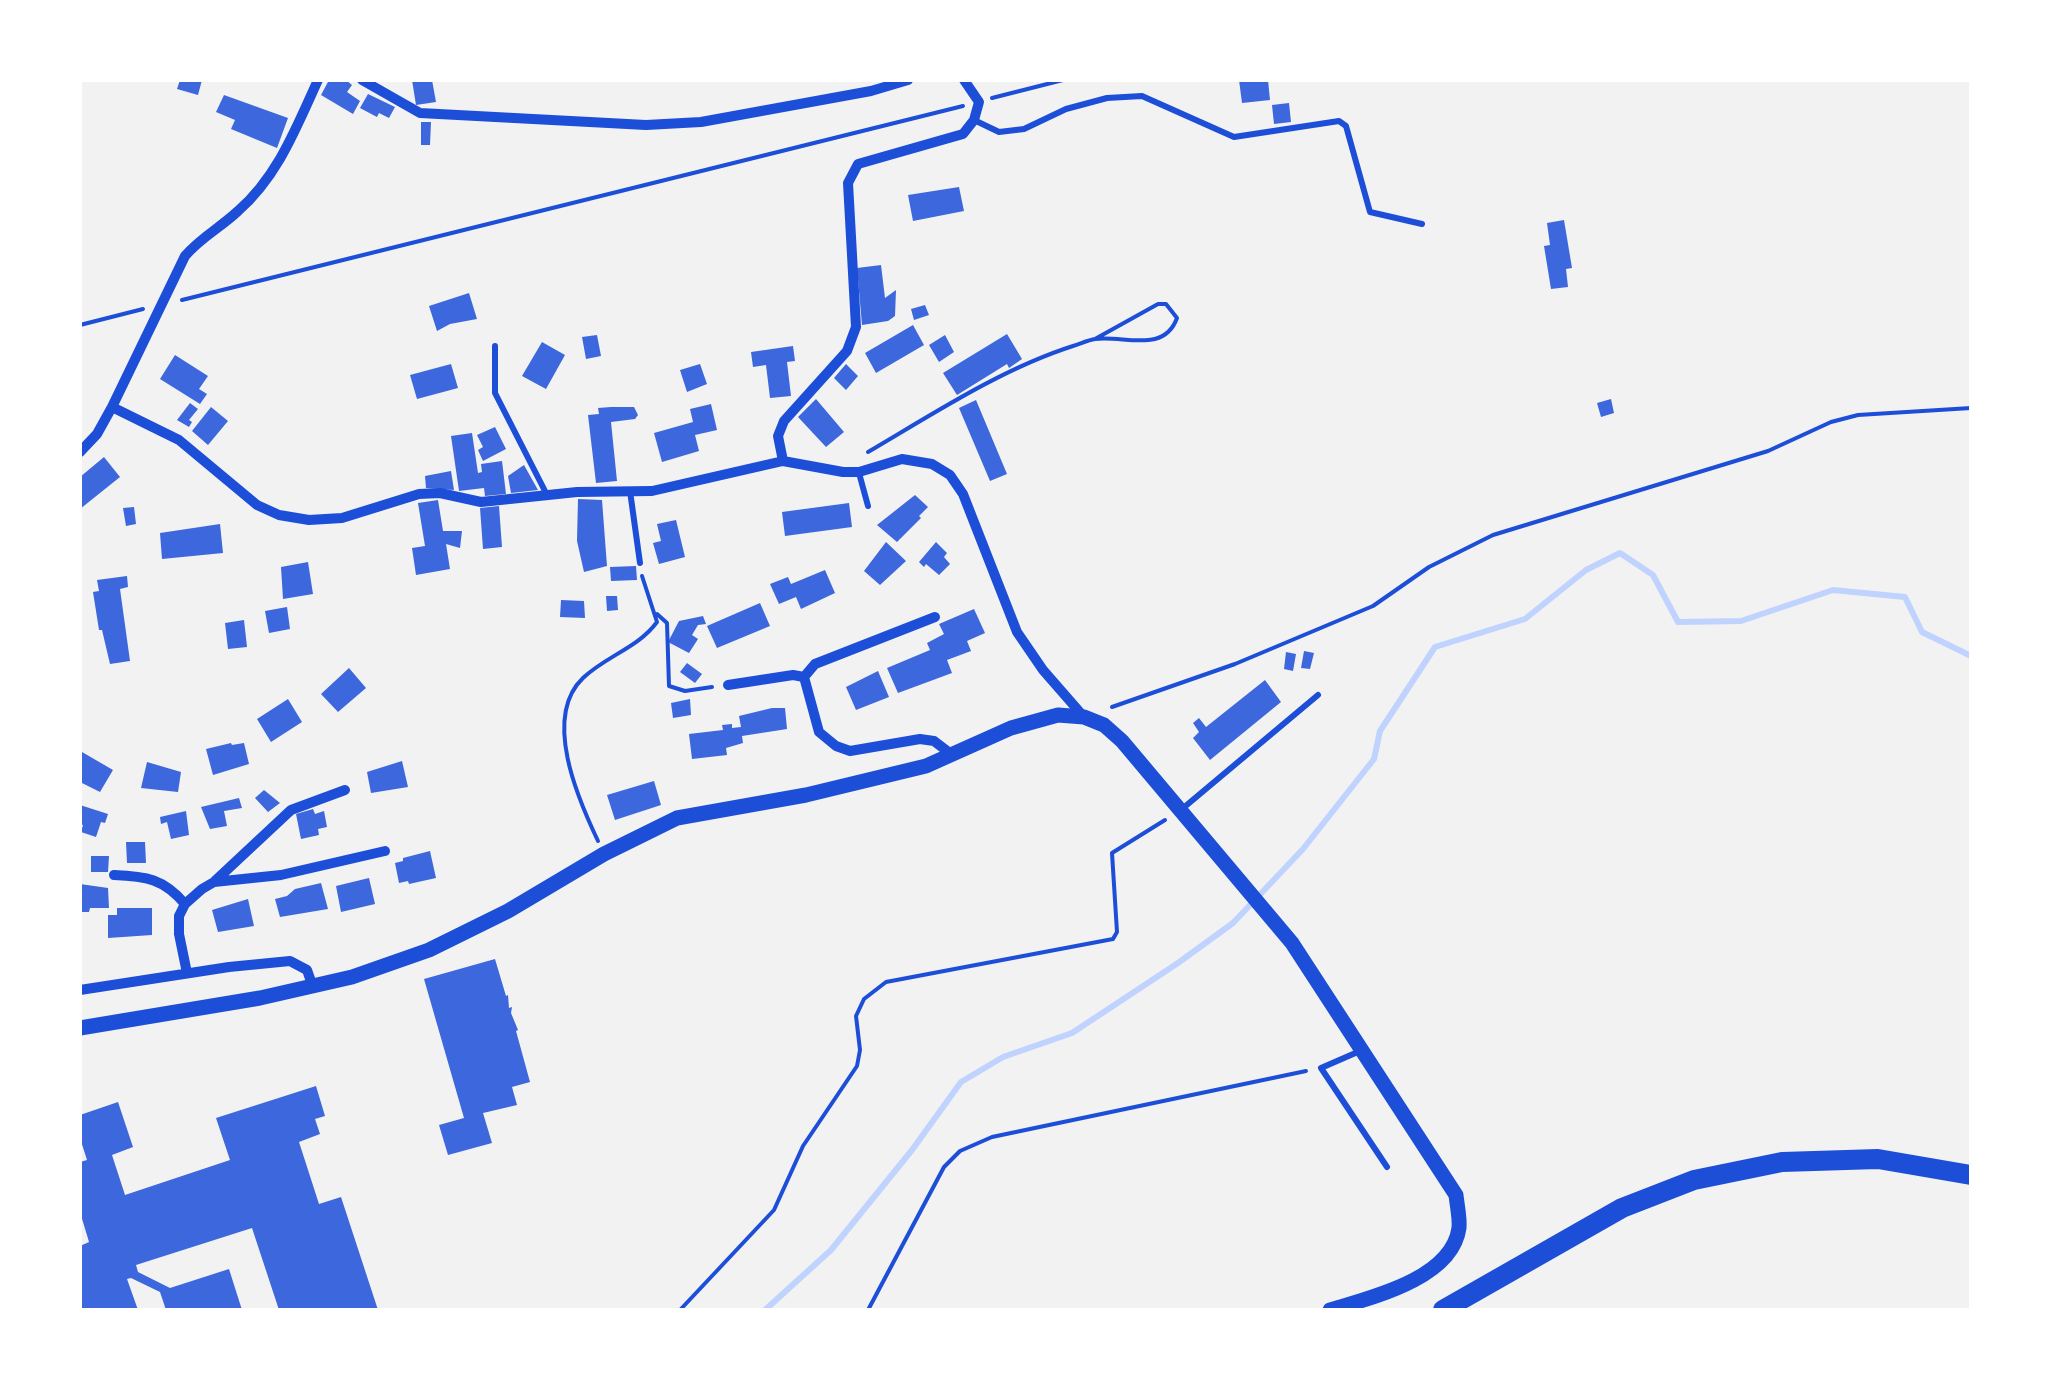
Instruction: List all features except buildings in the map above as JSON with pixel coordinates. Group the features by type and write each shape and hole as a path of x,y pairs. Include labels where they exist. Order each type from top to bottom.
{"main road":[{"path":"1443,1310 1622,1208 1694,1180 1782,1162 1878,1159 1971,1175"}],"street":[{"path":"80,452 97,434 112,407 185,256 200,238 237,212 270,178 318,80"},
{"path":"362,80 420,113 646,125 701,122 908,80"},
{"path":"782,462 778,436 784,421 847,351 856,327 848,183 858,164 963,134 974,120 978,102 964,80"},
{"path":"112,407 170,434 257,505 279,515 308,520 342,518 419,494 480,502 547,494 652,491 782,462 854,472 902,459 932,464 950,475 963,494 1018,632 1043,670 1084,717"},
{"path":"804,677 815,664 935,616"},
{"path":"728,685 793,675 804,677"},
{"path":"804,677 819,732 836,746 850,752 920,739 934,741 952,754"},
{"path":"80,1028 337,983 429,950 677,818 806,795 926,766 1011,728 1058,715 1084,717 1104,725 1122,741 1270,914 1456,1196 1459,1228 1450,1251 1431,1270 1385,1294 1330,1310"},
{"path":"188,974 179,934 179,916 185,904 291,810 345,790"},
{"path":"214,882 282,875 385,851"},
{"path":"114,875 148,876 170,887 185,904"},
{"path":"80,990 290,961 307,970 313,987"}],"lane":[{"path":"974,120 999,132 1024,130 1066,109 1106,98 1142,96 1234,137 1339,120 1346,126 1370,212 1422,224"},
{"path":"495,346 496,394 504,417 547,494"},
{"path":"854,472 868,506"},
{"path":"630,491 640,562"},
{"path":"1181,810 1318,696"},
{"path":"1361,1050 1320,1068 1387,1167"}],"path":[{"path":"176,301 1063,80"},
{"path":"854,472 856,458 1039,357 1095,339 1158,304 1166,304 1177,318 1162,337 1144,341 1095,339"},
{"path":"80,325 156,306"},
{"path":"1084,717 1235,664 1373,606 1429,567 1493,535 1768,450 1845,419 1971,408"},
{"path":"604,854 569,770 565,721 572,692 584,678 647,636 657,622 644,590 640,562"},
{"path":"653,611 667,623 669,686 685,691 728,685"},
{"path":"680,1310 774,1210 804,1146 856,1066 860,1050 856,1016 864,999 886,982 1112,939 1116,932 1112,853 1181,810"},
{"path":"868,1310 944,1167 960,1152 1011,1133 1320,1068"}],"waterway":[{"path":"765,1310 831,1250 961,1082 1003,1057 1072,1033 1233,923 1303,849 1374,759 1380,731 1435,647 1525,619 1586,570 1620,553 1653,575 1678,622 1741,621 1833,590 1905,597 1922,632 1971,656"}]}
